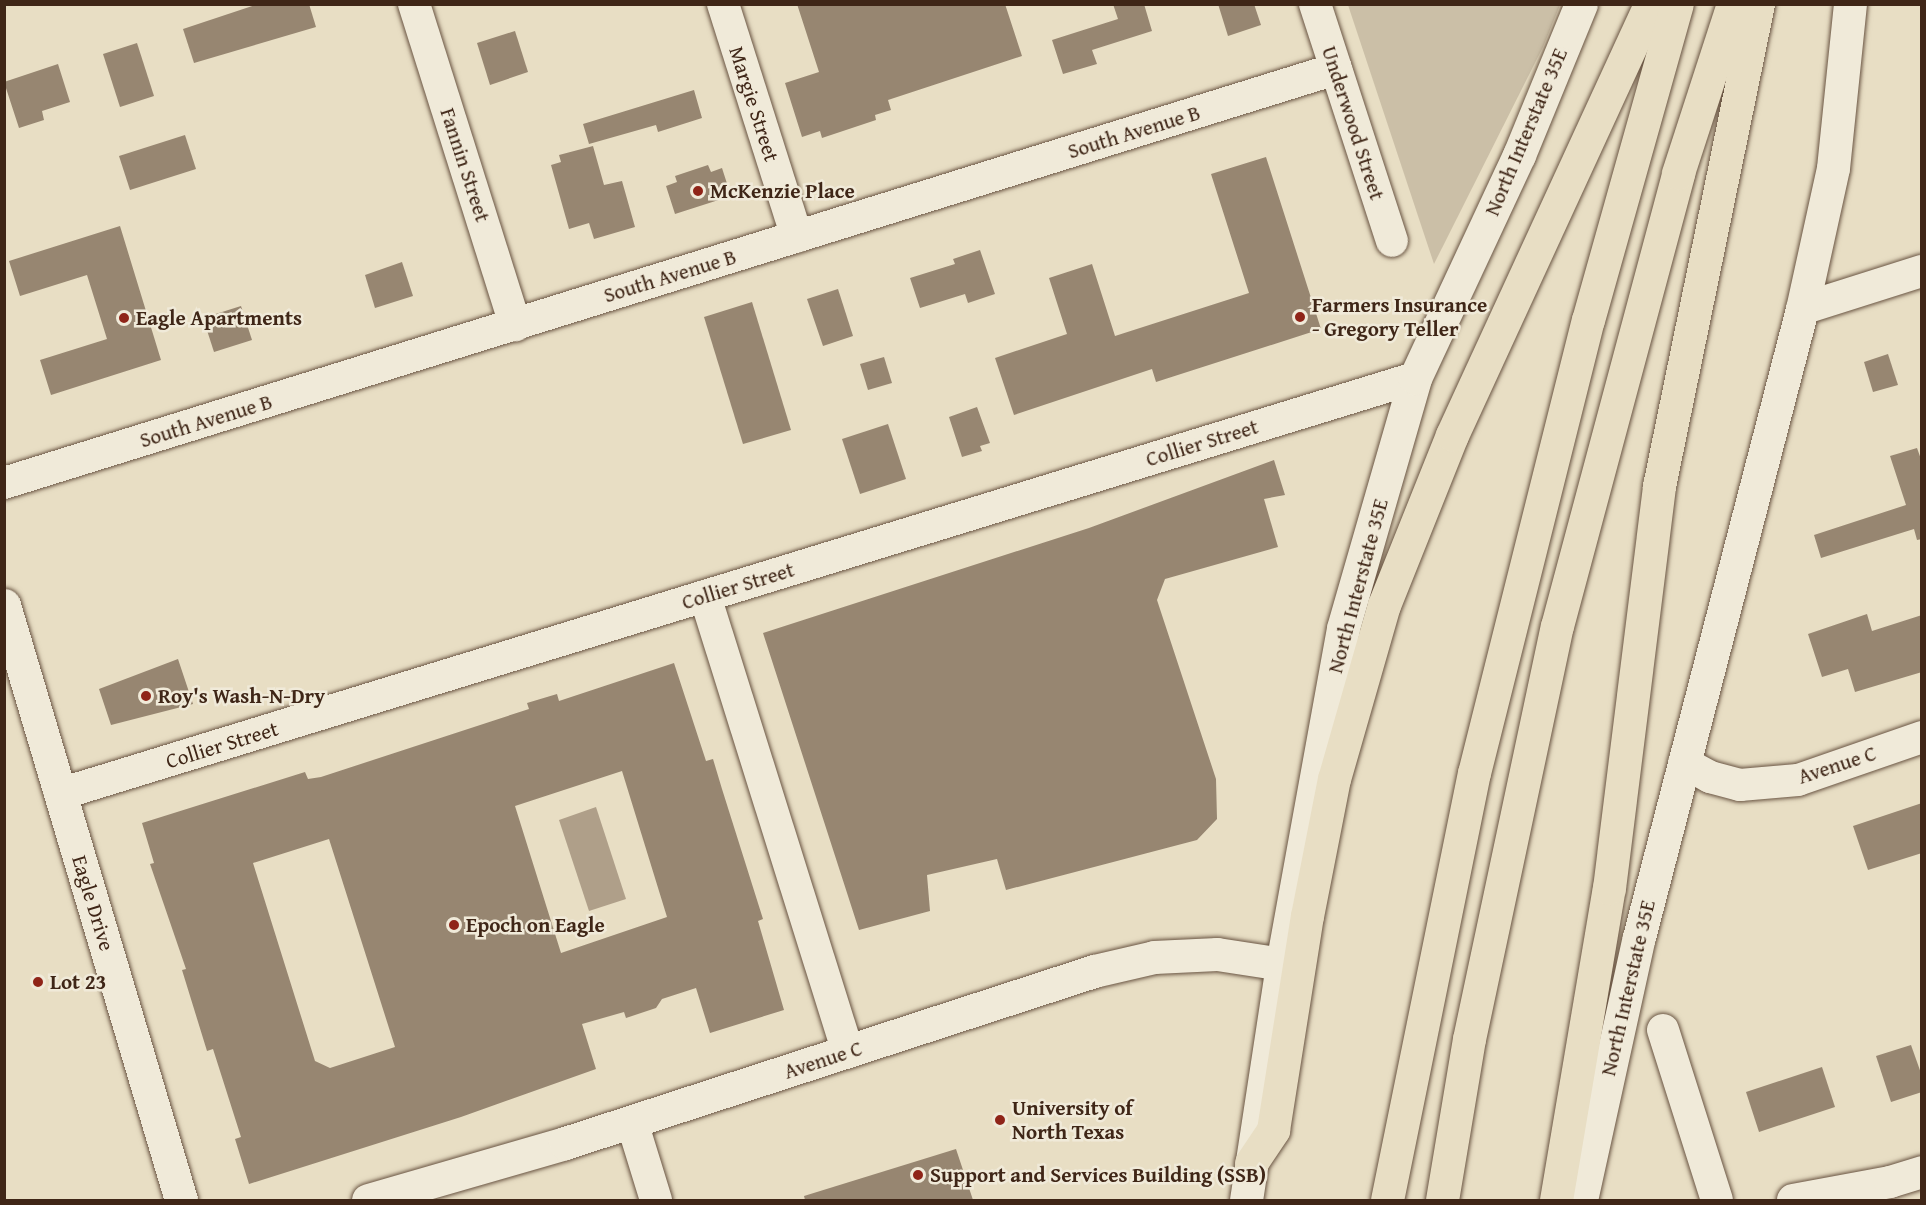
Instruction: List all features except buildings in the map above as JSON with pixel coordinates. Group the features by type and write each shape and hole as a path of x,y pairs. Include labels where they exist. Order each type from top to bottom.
{"highway":[{"path":"1251,1163 1273,1130 1307,916 1334,779 1384,605 1452,435 1567,192 1650,4"},
{"path":"1387,1200 1430,976 1494,691 1588,320 1677,4"},
{"path":"1442,1200 1469,1039 1557,626 1678,173 1733,4"},
{"path":"1556,1200 1610,888 1659,486 1758,4"}],"main road":[{"name":"North Interstate 35E","path":"1246,1200 1282,964 1343,628 1415,378 1519,155 1581,4"},
{"name":"North Interstate 35E","path":"1581,1200 1639,937 1802,309 1833,168 1850,4"},
{"name":"Eagle Drive","path":"4,605 181,1200"},
{"name":"Avenue C","path":"368,1200 632,1122 1094,971 1154,957 1217,954 1282,964"}],"street":[{"name":"Fannin Street","path":"414,4 515,325"},
{"name":"Margie Street","path":"723,4 797,237"},
{"name":"Underwood Street","path":"1315,4 1392,241"},
{"name":"South Avenue B","path":"4,483 1336,69"},
{"path":"1802,309 1922,271"},
{"name":"Collier Street","path":"60,794 1415,378"},
{"path":"705,596 848,1052"},
{"name":"Avenue C","path":"1684,763 1710,777 1740,784 1798,780 1922,737"},
{"path":"1663,1030 1716,1200"},
{"path":"632,1122 656,1200"},
{"path":"1793,1200 1890,1182 1922,1173"}],"shaded area":[{"path":"1348,5 1560,5 1543,47 1434,264"},
{"path":"596,807 626,899 589,911 559,820"}],"place":[{"name":"McKenzie Place","path":"698,191"},
{"name":"Farmers Insurance - Gregory Teller","path":"1300,317"},
{"name":"Eagle Apartments","path":"124,318"},
{"name":"Roy's Wash-N-Dry","path":"146,696"},
{"name":"Epoch on Eagle","path":"454,925"},
{"name":"Lot 23","path":"38,982"},
{"name":"University of North Texas","path":"1000,1120"},
{"name":"Support and Services Building (SSB)","path":"918,1175"}]}
